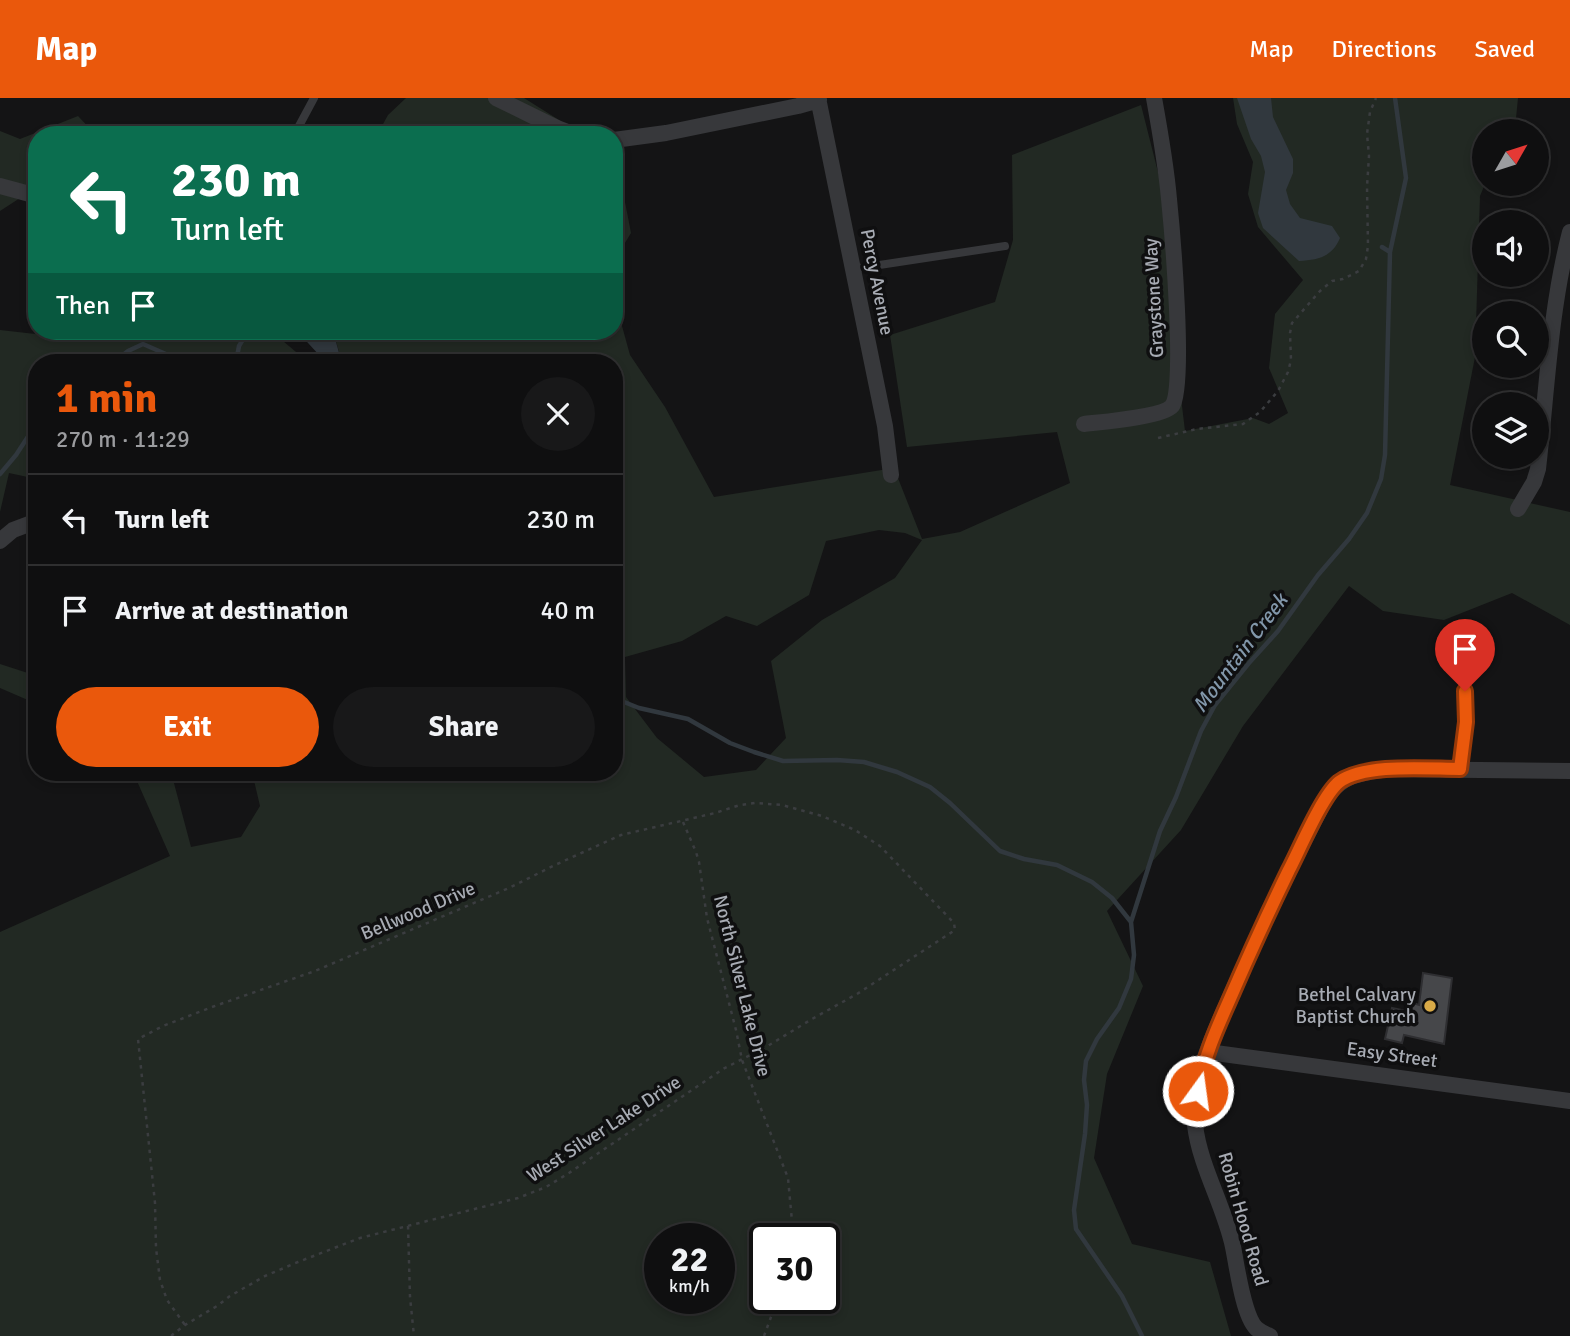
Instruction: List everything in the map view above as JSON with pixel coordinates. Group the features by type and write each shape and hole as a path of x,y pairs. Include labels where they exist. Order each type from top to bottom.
{"street":[{"path":"496,98 553,126"},
{"name":"Graystone Way","path":"1084,424 1161,413 1173,405 1177,393 1177,332 1169,197 1154,98"},
{"path":"623,139 666,133 798,106 819,99"},
{"name":"Percy Avenue","path":"819,99 885,426 891,475"},
{"path":"0,186 28,194"},
{"path":"1518,509 1534,482 1538,469 1553,324 1570,232"},
{"path":"0,541 13,530 28,524"},
{"name":"Robin Hood Road","path":"1269,1336 1256,1328 1248,1312 1232,1242 1200,1147 1195,1126 1195,1107 1200,1076 1217,1027 1256,940 1327,796 1347,778 1388,769 1570,771"},
{"name":"Easy Street","path":"1208,1052 1570,1101"}],"lane":[{"path":"299,126 314,98"},
{"path":"853,269 1005,246"},
{"path":"1460,769 1466,722 1465,691"}],"path":[{"path":"1158,438 1197,429 1243,424 1260,412 1278,391 1288,372 1292,323 1332,281 1359,271 1366,259 1368,246 1367,134 1370,112 1376,98"},
{"name":"Bellwood Drive","path":"185,1325 167,1300 160,1280 138,1039 163,1026 327,966 509,888 621,835 755,803 782,805 822,816 855,830 880,846 950,918 955,930"},
{"name":"North Silver Lake Drive","path":"683,821 699,862 707,918 742,1060 788,1178 792,1223"},
{"name":"West Silver Lake Drive","path":"171,1336 265,1276 298,1262 360,1238 519,1198 546,1186 723,1069 857,994 955,930"},
{"path":"408,1226 414,1336"},
{"path":"764,1336 772,1314"}],"shaded area":[{"path":"406,98 524,98 572,126 382,126 388,115"},
{"path":"1233,98 1518,98 1516,119 1472,119 1472,196 1480,196 1480,210 1472,210 1472,287 1477,287 1477,301 1472,301 1472,372 1450,485 1570,512 1570,625 1512,593 1444,620 1383,611 1349,586 1243,726 1181,830 1107,911 1143,986 1107,1074 1094,1158 1132,1244 1210,1262 1231,1336 0,1336 0,932 170,856 137,781 173,781 191,847 241,837 260,806 254,781 623,781 623,354 340,354 336,340 623,340 623,330 630,355 665,407 714,497 894,468 922,539 960,532 1070,483 1057,432 907,447 890,335 995,302 1013,240 1012,155 1141,105 1160,180 1185,431 1253,418 1269,424 1288,413 1269,368 1275,314 1303,280 1258,227 1248,194 1253,162 1237,124","holes":["879,530 905,533 922,540 895,578 822,620 771,661 786,738 756,770 704,777 657,738 626,697 625,657 682,641 726,616 757,626 809,595 826,541"]},
{"path":"1237,98 1271,98 1273,117 1293,159 1293,173 1286,190 1290,204 1300,218 1332,226 1340,238 1324,256 1299,261 1263,228 1258,213 1265,172"},
{"path":"78,116 87,126 53,126"},
{"path":"0,131 20,139 28,136 28,193 0,211"},
{"path":"623,192 631,233 623,246"},
{"path":"0,330 28,333 28,340 282,340 298,354 28,354 28,477 9,473 0,512"},
{"path":"305,340 335,340 339,354 318,354"},
{"path":"0,664 28,673 28,700 0,688"}],"building":[{"name":"Bethel Calvary Baptist Church","path":"1423,973 1452,978 1444,1044 1404,1035 1402,1043 1385,1039 1392,1008 1411,1012 1413,1003 1419,1005"}],"waterway":[{"name":"Mountain Creek","path":"1142,1336 1122,1296 1076,1229 1074,1210 1087,1105 1084,1080 1086,1061 1097,1039 1119,1008 1131,979 1134,955 1131,922 1160,831 1201,731 1215,705 1278,631 1318,575 1349,539 1367,513 1381,479 1385,455 1390,252 1406,178 1395,98"},
{"path":"1382,247 1390,252"},
{"path":"238,354 243,340"},
{"path":"124,354 143,344 166,354"},
{"path":"0,474 28,437"},
{"path":"623,702 688,719 730,743 783,761 864,762 897,772 930,787 1000,851 1057,865 1092,882 1112,898 1131,922"}],"place":[{"name":"Bethel Calvary Baptist Church","path":"1430,1006"}],"route":[{"path":"1198,1091 1208,1052 1239,976 1327,796 1339,783 1360,773 1388,769 1460,769 1466,722 1465,691"}]}
